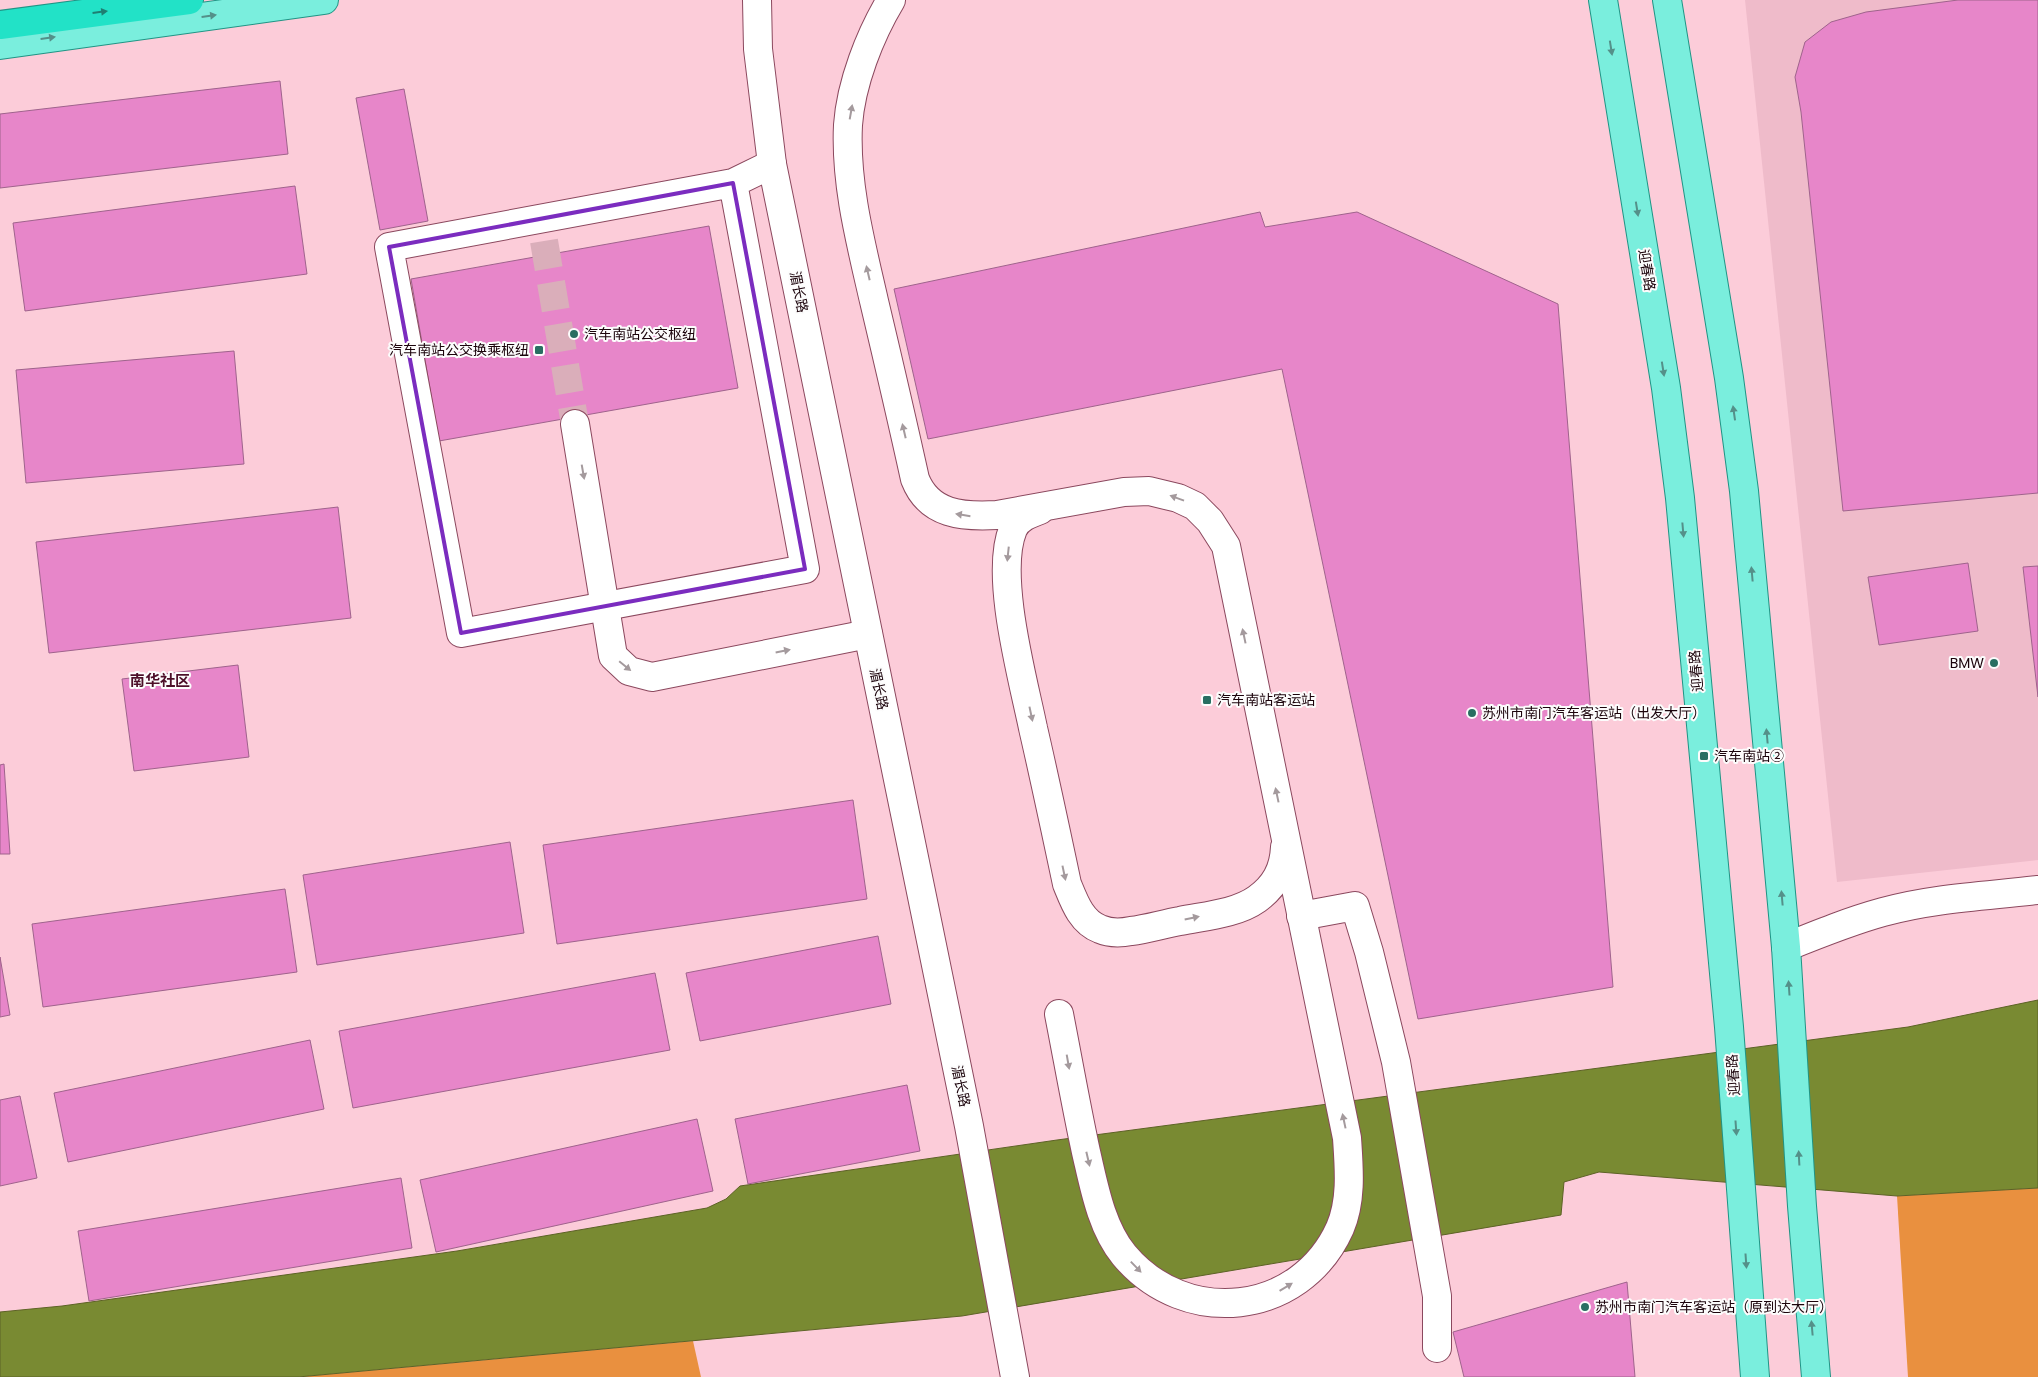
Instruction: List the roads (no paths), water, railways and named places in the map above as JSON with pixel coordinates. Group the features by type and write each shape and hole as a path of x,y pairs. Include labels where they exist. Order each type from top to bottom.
{"highway":[{"path":"0,25 189,0"}],"main road":[{"path":"0,45 324,0"},
{"name":"迎春路","path":"1603,0 1674,441 1729,1027 1755,1377"},
{"path":"1668,0 1738,433 1786,946 1802,1206 1816,1377"}],"street":[{"name":"湄长路","path":"757,0 758,49 772,164 969,1126 1015,1377"},
{"path":"891,0 867,47 856,86 848,124 850,169 857,228 915,479 923,495 944,510 963,515 997,515 1124,492 1149,491 1178,498 1194,506 1210,521 1226,546 1347,1138 1348,1198 1340,1227 1326,1252 1306,1274 1281,1290 1254,1300 1225,1304 1196,1300 1168,1290 1143,1275 1123,1254 1108,1228 1094,1188 1077,1112 1059,1014"},
{"path":"732,182 805,569 461,633 388,247 542,230 732,182 772,164"},
{"path":"575,424 613,656 629,671 652,677 868,634"},
{"path":"1046,507 1022,518 1014,527 1007,557 1008,586 1022,675 1067,884 1075,906 1086,920 1099,929 1113,932 1130,931 1246,905 1266,891 1276,879 1284,863 1285,835"},
{"path":"1786,946 1885,911 1952,900 2038,890"},
{"path":"1301,916 1355,906 1369,952 1396,1062 1437,1296 1437,1348"}],"tunnel":[{"path":"544,241 575,424"}],"place":[{"name":"汽车南站公交枢纽","path":"574,334"},
{"name":"汽车南站公交换乘枢纽","path":"539,350"},
{"name":"BMW","path":"1994,663"},
{"name":"汽车南站客运站","path":"1207,700"},
{"name":"苏州市南门汽车客运站（出发大厅）","path":"1472,713"},
{"name":"汽车南站②","path":"1704,756"},
{"name":"苏州市南门汽车客运站（原到达大厅）","path":"1585,1307"}],"district":[{"name":"南华社区","path":"160,680"}]}
